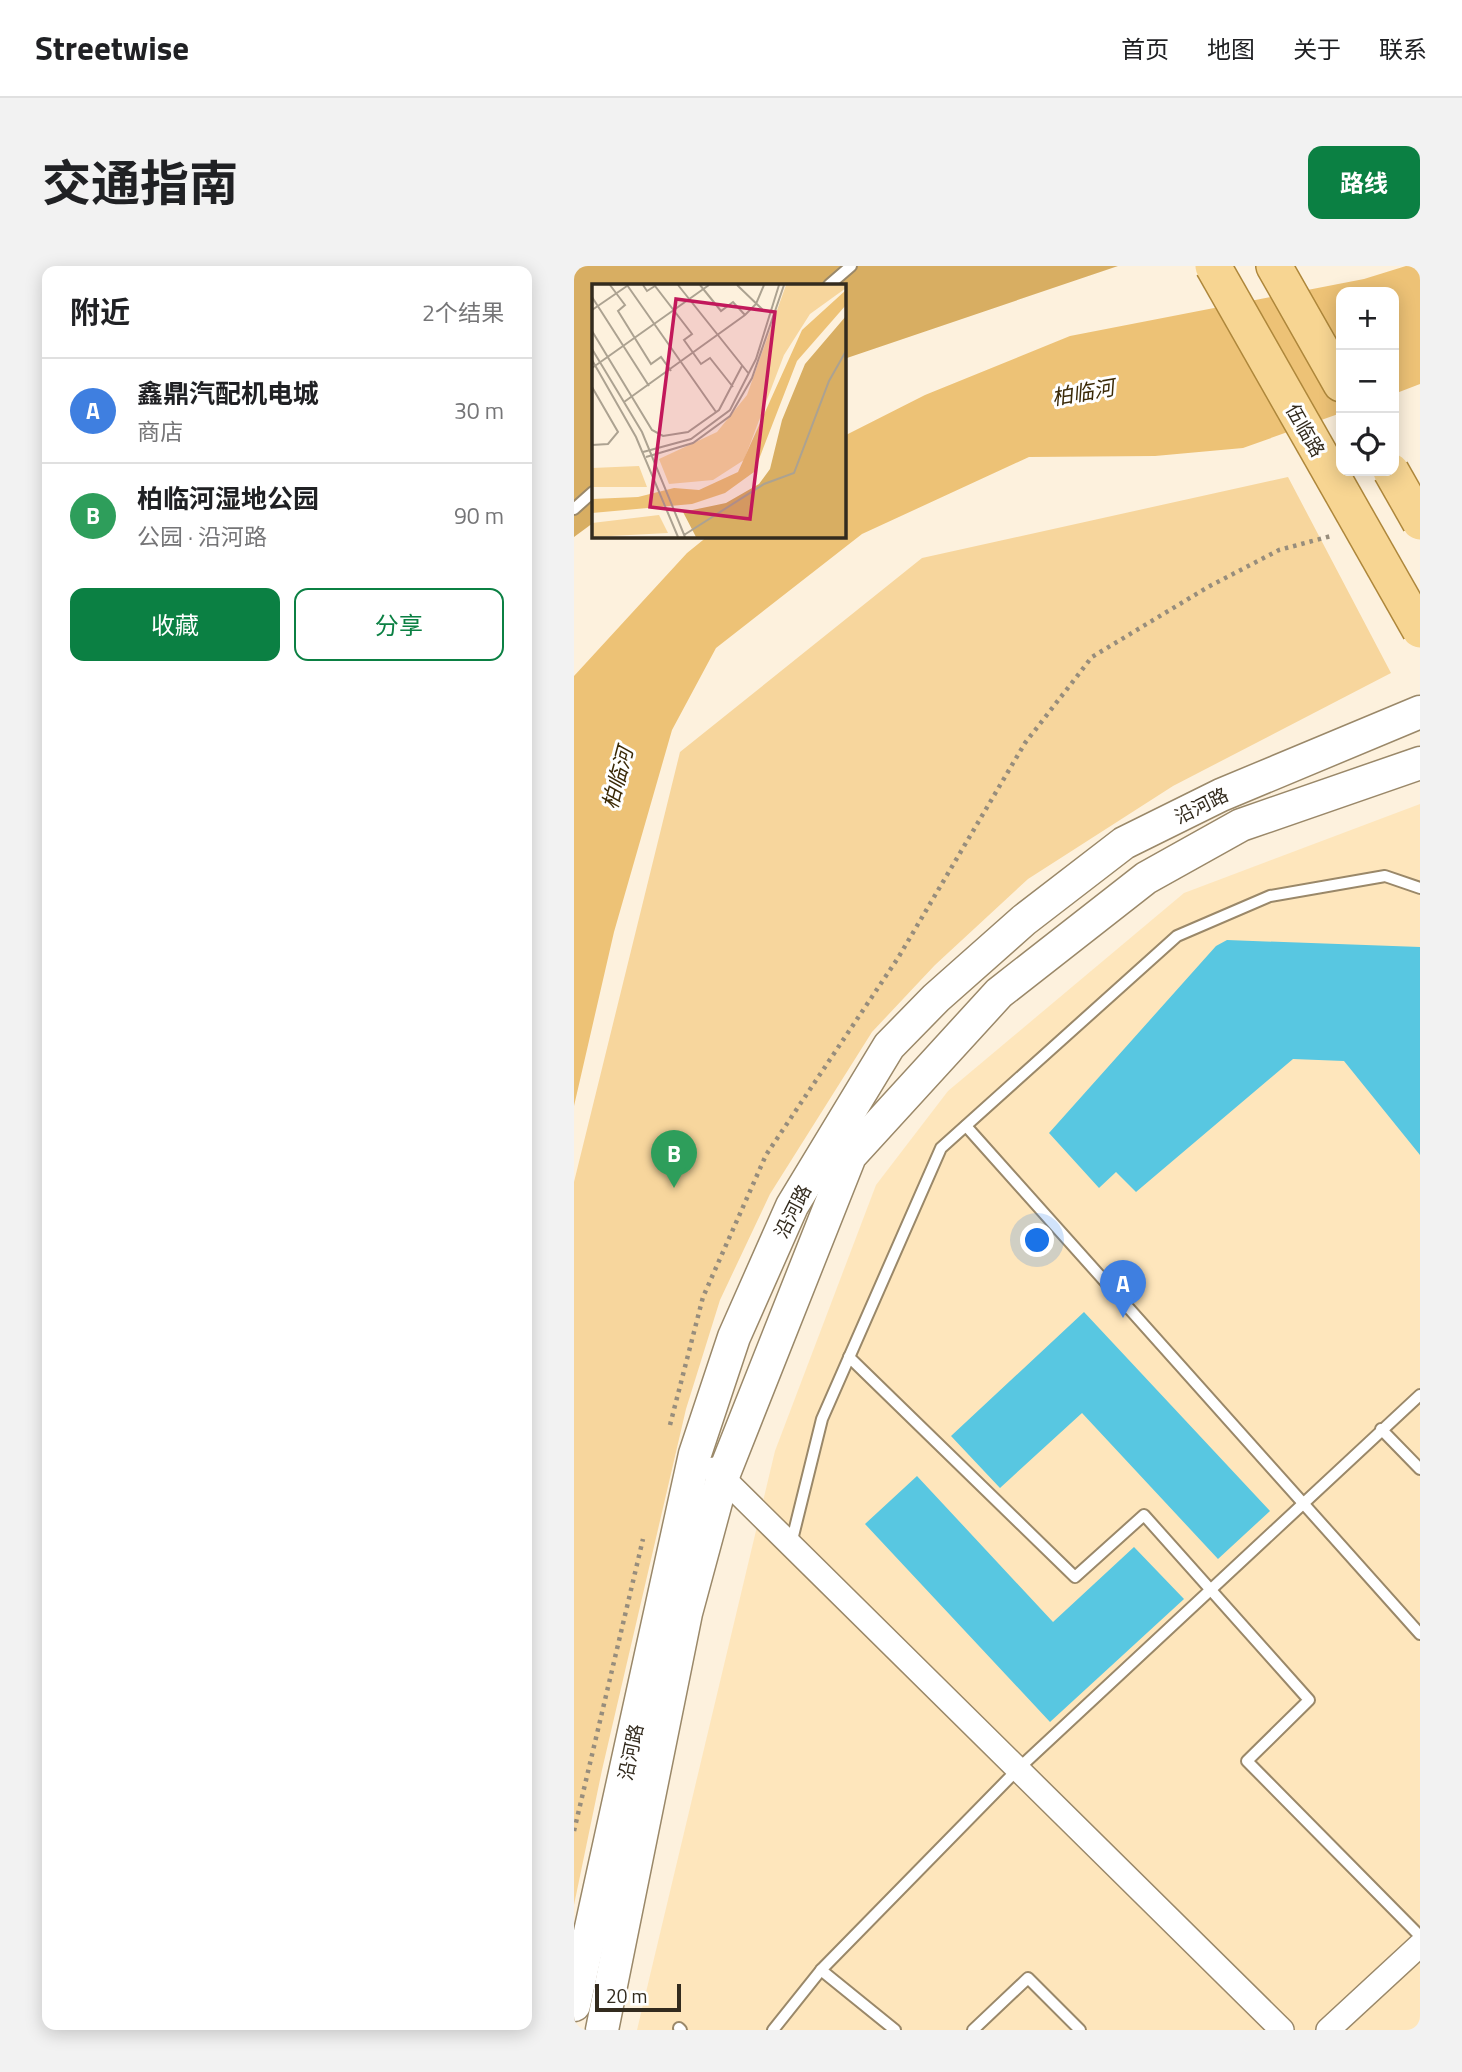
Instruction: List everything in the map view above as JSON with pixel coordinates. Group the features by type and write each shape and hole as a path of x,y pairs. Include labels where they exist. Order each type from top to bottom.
{"main road":[{"name":"伍临路","path":"1213,266 1420,630"},
{"path":"1275,266 1336,375"},
{"path":"1394,476 1420,522"}],"street":[{"name":"沿河路","path":"574,2005 695,1454 734,1337 792,1206 889,1046 1024,920 1124,843 1221,795 1420,712"},
{"name":"沿河路","path":"601,2030 686,1613 723,1476 850,1156 999,993 1146,878 1241,825 1420,763"},
{"path":"695,1454 723,1476 1282,2030"},
{"path":"1328,2030 1420,1945"}],"lane":[{"path":"830,284 851,266"},
{"path":"574,509 592,493"},
{"path":"791,1544 822,1419 942,1148 1177,936 1270,896 1385,876 1420,888"},
{"path":"966,1126 1420,1634"},
{"path":"849,1357 1075,1577 1144,1515 1309,1700 1247,1761 1420,1936"},
{"path":"773,2030 821,1970 1018,1769 1420,1395"},
{"path":"1381,1429 1420,1469"},
{"path":"821,1970 895,2030"},
{"path":"973,2030 1028,1978 1080,2030"}],"shaded area":[{"path":"574,266 1118,266 845,359 845,284 592,284 592,524 574,537"},
{"path":"1288,477 1391,673 1173,786 1028,879 935,965 872,1032 770,1194 720,1300 686,1409 602,1770 574,1905 574,1182 680,752 922,558"},
{"path":"1420,804 1420,2030 637,2030 775,1451 876,1185 948,1091 1184,893"}],"water":[{"name":"柏临河","path":"1406,266 1420,266 1420,384 1399,392 1399,287 1336,287 1336,415 1243,448 1155,456 1029,457 862,534 716,648 672,730 614,932 574,1106 574,676 687,553 707,537 845,537 845,435 925,395 1070,336 1364,279"}],"building":[{"path":"1227,940 1420,947 1420,1155 1344,1061 1293,1059 1136,1192 1116,1172 1099,1188 1049,1133 1216,946"},
{"path":"1084,1312 1270,1511 1218,1559 1082,1413 1000,1488 951,1436"},
{"path":"917,1476 1053,1622 1134,1547 1184,1599 1050,1722 865,1524"}],"place":[{"name":"柏临河湿地公园","path":"674,1188"},
{"name":"鑫鼎汽配机电城","path":"1123,1318"}]}
